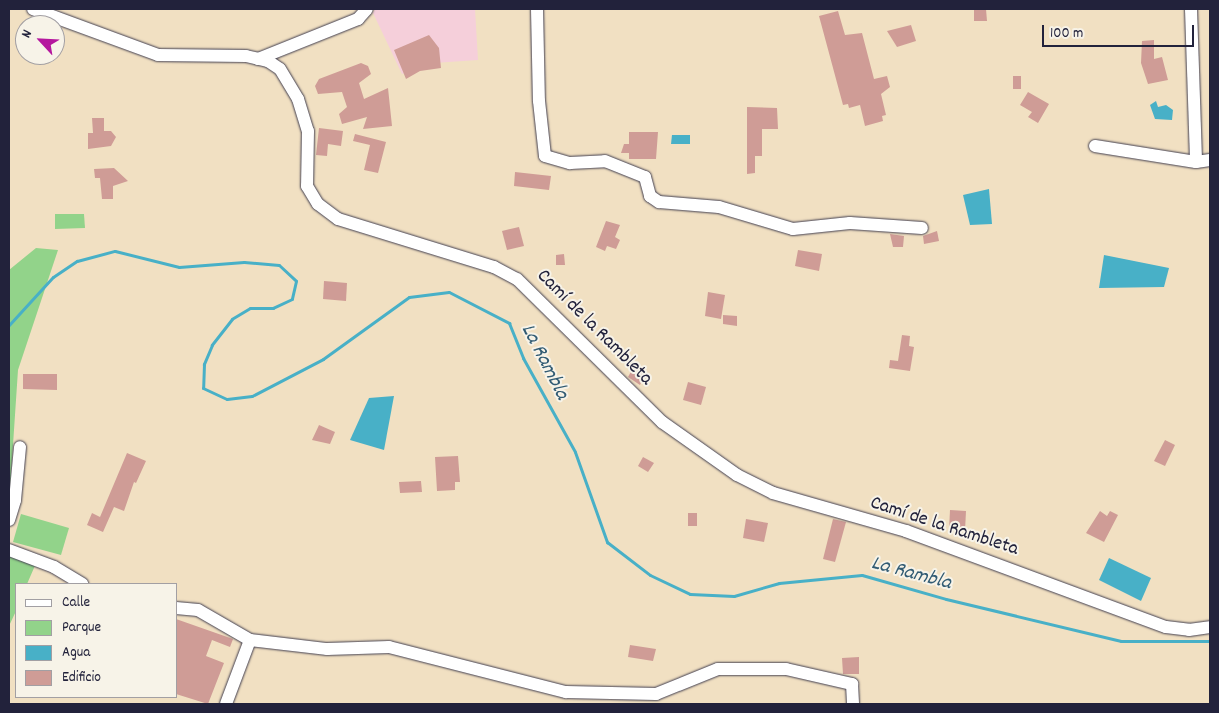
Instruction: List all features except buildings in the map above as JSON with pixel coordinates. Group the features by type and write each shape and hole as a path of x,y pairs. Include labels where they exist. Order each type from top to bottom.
{"street":[{"name":"Camí de la Rambleta","path":"33,9 158,55 258,59 280,69 298,99 308,131 307,186 318,204 338,219 494,267 517,279 662,422 737,475 773,493 906,531 1166,627 1189,630 1210,627"},
{"path":"258,59 358,19 367,9"},
{"path":"537,9 539,101 545,156 570,163 605,161 645,177 650,196 659,202 719,207 793,229 850,223 922,228"},
{"path":"1191,9 1196,162"},
{"path":"1095,146 1196,162 1210,160"},
{"path":"9,520 15,500 20,447"},
{"path":"9,550 54,567 80,583"},
{"path":"178,608 198,610 250,640 327,649 390,648 566,692 656,694 718,669 786,669 852,684 853,704"},
{"path":"226,704 250,640"}],"shaded area":[{"path":"375,9 475,9 478,60 434,63 402,74 373,13"}],"green space":[{"path":"55,214 84,214 85,228 55,229"},
{"path":"36,248 58,250 18,370 9,505 9,270"},
{"path":"21,514 69,528 61,555 13,542"},
{"path":"9,551 37,561 27,583 15,583 15,613 9,626"}],"water":[{"path":"1156,101 1158,107 1166,105 1173,110 1172,120 1155,119 1150,105"},
{"path":"672,135 690,135 690,144 671,144"},
{"path":"989,189 992,224 970,225 963,195"},
{"path":"1104,255 1169,268 1164,287 1099,288"},
{"path":"394,396 384,450 350,440 369,398"},
{"path":"1109,558 1151,578 1141,601 1099,580"}],"waterway":[{"name":"La Rambla","path":"9,325 53,277 77,261 115,251 179,267 244,262 279,265 296,281 292,299 273,308 250,308 232,319 212,345 204,364 203,388 227,399 252,396 323,359 409,297 449,292 509,323 523,358 575,452 607,542 650,575 690,594 734,596 779,583 862,575 946,599 1121,641 1210,641"}]}
